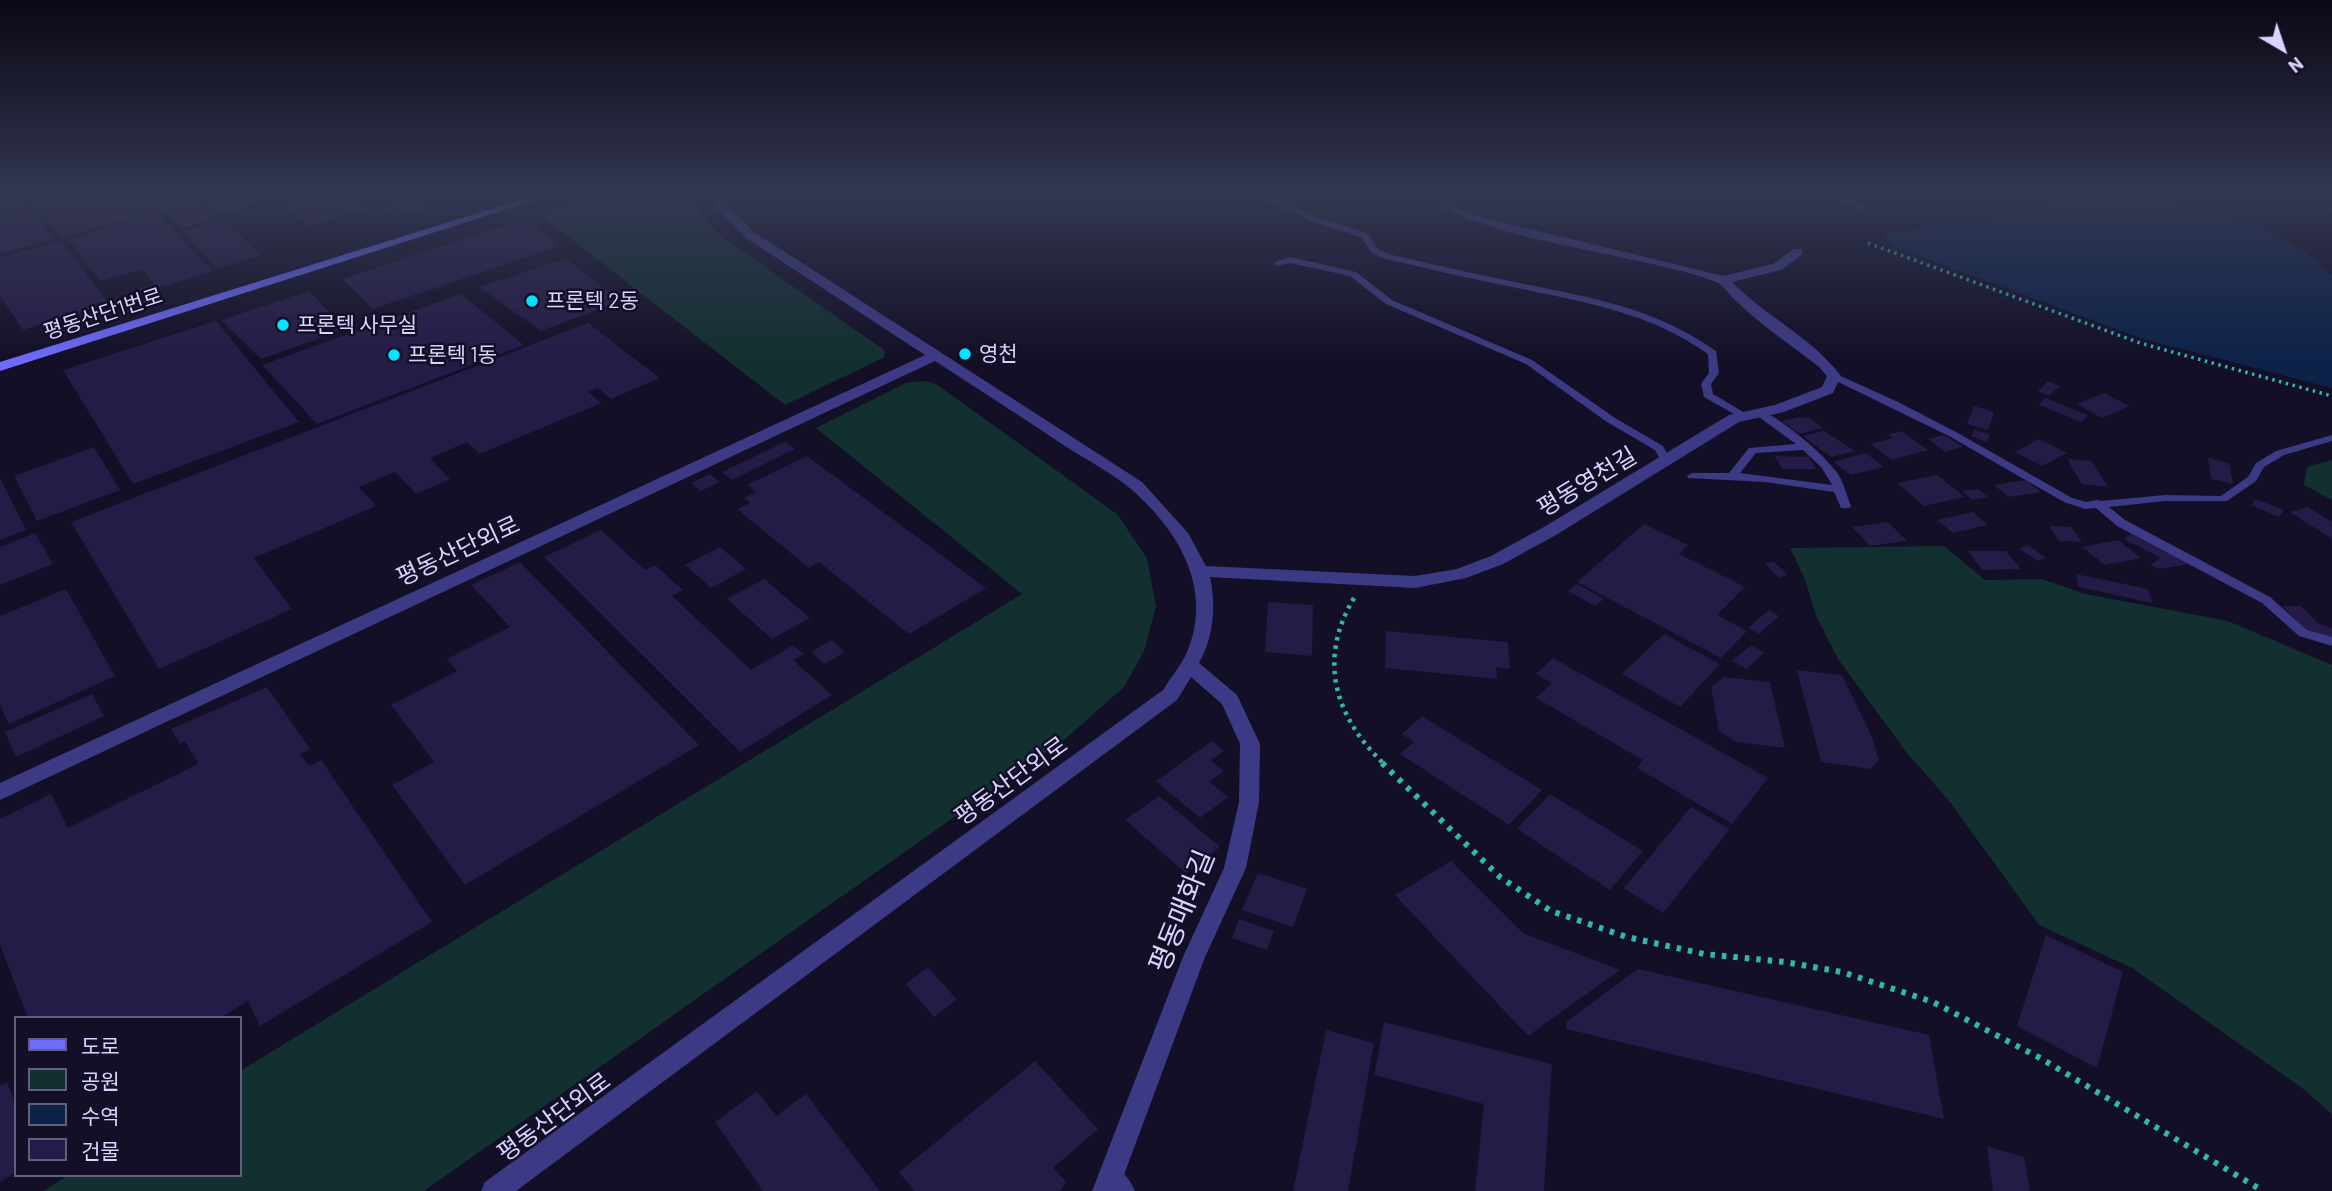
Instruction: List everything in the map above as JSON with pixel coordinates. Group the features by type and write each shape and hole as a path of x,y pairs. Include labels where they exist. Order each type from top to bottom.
{"street":[{"name":"평동산단1번로","path":"0,367 363,253"},
{"name":"평동산단외로","path":"494,1191 1170,695 1199,644 1206,595 1193,549 1164,510 1136,485 777,253"},
{"path":"1620,253 1723,280 1777,267 1797,253"},
{"path":"1723,280 1740,299 1824,364 1834,376"},
{"name":"평동산단외로","path":"0,792 936,355"},
{"name":"평동영천길","path":"1199,571 1415,582 1460,575 1497,560 1550,531 1734,418 1779,409 1828,390 1834,376"},
{"name":"평동매화길","path":"1114,1185 1194,957 1235,867 1249,802 1250,744 1230,699 1188,664"}],"lane":[{"path":"1378,253 1588,301 1647,317 1676,329 1713,353 1713,373 1706,384 1708,395 1753,415 1805,447 1836,478 1845,506"},
{"path":"1277,263 1290,260 1353,275 1390,302 1529,362 1611,420 1659,448 1666,461"},
{"path":"1834,376 1903,406 2084,506 2165,498 2223,499 2252,479 2260,465 2280,453 2332,438"},
{"path":"1734,474 1753,450 1805,447"},
{"path":"1692,476 1734,474 1838,489"},
{"path":"2097,503 2121,523 2266,600 2303,633 2332,642"}],"path":[{"path":"1894,253 2140,344 2332,396"},
{"path":"1383,579 1356,595 1348,606 1336,640 1332,657 1335,686 1344,715 1366,747 1500,877 1551,911 1627,937 1704,954 1786,962 1842,972 1933,1002 2040,1058 2263,1191"}],"green space":[{"path":"589,253 745,253 884,350 885,357 785,405"},
{"path":"925,381 936,384 1117,514 1147,558 1156,607 1144,651 1124,687 1065,739 424,1191 43,1191 66,1177 242,1177 242,1070 1022,594 816,428 906,383"},
{"path":"2332,460 2332,500 2304,485 2307,467"},
{"path":"1944,546 1985,580 2042,579 2085,594 2228,621 2332,665 2332,1114 2302,1088 2132,968 2039,925 1950,802 1907,753 1838,659 1817,618 1804,577 1790,548"}],"water":[{"path":"1910,253 2305,253 2332,275 2332,388 2143,339"}],"building":[{"path":"19,253 69,253 109,303 23,330 0,296 0,258"},
{"path":"79,253 195,253 212,271 138,294 135,290 155,284 141,269 101,281"},
{"path":"202,253 258,253 261,255 218,269"},
{"path":"422,253 540,253 373,309 342,279"},
{"path":"566,259 620,301 541,331 479,287"},
{"name":"프론텍 사무실","path":"309,291 345,329 261,359 221,320"},
{"name":"프론텍 1동","path":"461,294 524,345 317,424 262,365"},
{"path":"216,321 299,422 133,484 63,370"},
{"path":"588,323 660,378 611,399 598,388 588,392 601,403 480,454 467,442 430,458 450,479 416,494 395,472 359,487 376,506 254,558 292,609 159,669 71,522"},
{"path":"2048,381 2060,386 2049,396 2038,391"},
{"path":"2104,393 2129,406 2102,418 2076,404"},
{"path":"2045,398 2088,415 2082,422 2039,405"},
{"path":"1974,406 1994,412 1988,430 1967,424"},
{"path":"1809,418 1823,428 1799,434 1782,421"},
{"path":"1975,430 1990,435 1987,442 1971,436"},
{"path":"1824,431 1855,451 1831,457 1803,436"},
{"path":"1901,431 1928,450 1892,460 1870,444 1893,438 1888,435"},
{"path":"1945,435 1963,447 1945,452 1928,439"},
{"path":"2039,439 2067,453 2042,466 2015,452"},
{"path":"785,442 795,449 732,480 722,472"},
{"path":"94,447 120,490 37,521 14,476"},
{"path":"1866,453 1884,467 1851,475 1833,462"},
{"path":"807,456 986,588 909,634 819,562 809,568 737,509 750,503 744,498 756,492 747,485"},
{"path":"1775,456 1809,457 1816,469 1782,469"},
{"path":"2208,458 2229,463 2233,484 2211,479"},
{"path":"2067,459 2092,461 2108,487 2082,484"},
{"path":"710,474 719,482 701,491 691,483"},
{"path":"1937,475 1965,497 1924,506 1897,483"},
{"path":"0,478 26,530 0,540"},
{"path":"2026,480 2041,492 2008,497 1994,485"},
{"path":"1978,489 1988,497 1972,500 1962,491"},
{"path":"2256,499 2284,510 2279,517 2251,505"},
{"path":"2308,507 2332,522 2332,539 2290,512"},
{"path":"1973,512 1988,525 1953,533 1937,520"},
{"path":"1888,522 1907,541 1870,546 1852,527"},
{"path":"1644,524 1688,545 1679,554 1745,587 1717,615 1747,631 1721,658 1577,582"},
{"path":"2049,526 2071,527 2082,542 2059,541"},
{"path":"601,530 645,570 655,565 683,590 672,596 751,670 793,645 804,654 793,660 832,695 740,752 544,557"},
{"path":"35,533 53,564 0,585 0,547"},
{"path":"2131,534 2189,564 2159,569 2150,565 2161,558 2124,539"},
{"path":"2118,540 2141,558 2105,565 2082,547"},
{"path":"2028,545 2046,558 2037,561 2019,548"},
{"path":"720,547 746,569 711,588 685,565"},
{"path":"1968,551 2006,551 2021,569 1982,570"},
{"path":"520,562 699,745 465,885 392,785 434,762 391,705 457,671 447,659 510,627 471,585"},
{"path":"1774,562 1788,575 1779,578 1765,563"},
{"path":"2076,574 2148,589 2152,603 2079,587"},
{"path":"764,579 810,618 772,639 727,599"},
{"path":"1577,584 1604,599 1595,606 1568,591"},
{"path":"66,589 115,676 9,724 0,705 0,616"},
{"path":"1268,602 1313,605 1312,656 1265,652"},
{"path":"2282,606 2301,606 2317,623 2332,628 2332,638 2309,632"},
{"path":"1769,610 1779,616 1759,634 1748,628"},
{"path":"1386,631 1508,642 1510,669 1496,667 1497,679 1385,668"},
{"path":"1664,634 1720,664 1680,707 1622,674"},
{"path":"831,640 845,652 825,664 811,652"},
{"path":"1751,645 1764,653 1747,669 1732,661"},
{"path":"1553,658 1768,778 1732,824 1637,768 1643,760 1536,698 1552,683 1536,674"},
{"path":"1797,670 1842,675 1872,737 1879,760 1871,769 1821,762"},
{"path":"1724,677 1770,682 1785,748 1736,742 1719,731 1711,687"},
{"path":"267,687 310,749 300,754 309,766 321,760 432,922 260,1026 248,1001 223,1016 27,1016 0,945 0,819 51,794 68,828 198,764 185,741 180,744 171,729"},
{"path":"92,694 104,716 16,757 5,732"},
{"path":"1422,716 1542,790 1509,825 1400,754 1414,742 1402,734"},
{"path":"1212,741 1224,751 1211,760 1224,771 1209,782 1228,797 1200,818 1156,781"},
{"path":"1550,794 1643,851 1610,890 1517,829"},
{"path":"1159,796 1220,847 1186,873 1125,820"},
{"path":"1691,807 1730,829 1663,913 1624,888"},
{"path":"1451,861 1523,933 1620,970 1528,1036 1395,895"},
{"path":"1258,873 1307,889 1293,927 1242,910"},
{"path":"1239,919 1274,931 1267,950 1232,938"},
{"path":"2046,935 2123,972 2097,1068 2017,1026"},
{"path":"928,967 957,1000 934,1017 906,984"},
{"path":"1638,969 1929,1035 1944,1119 1566,1029 1567,1021"},
{"path":"1384,1022 1552,1064 1544,1191 1475,1191 1484,1104 1374,1075"},
{"path":"1326,1030 1374,1043 1348,1191 1293,1191"},
{"path":"1035,1061 1098,1129 1053,1168 1066,1182 1060,1191 914,1191 899,1172"},
{"path":"7,1082 14,1100 14,1173 0,1182 0,1086"},
{"path":"757,1091 776,1116 806,1094 880,1191 763,1191 715,1122"},
{"path":"1987,1146 2024,1157 2030,1191 1993,1191"}],"place":[{"name":"프론텍 2동","path":"532,301"},
{"name":"프론텍 사무실","path":"283,325"},
{"name":"영천","path":"965,354"},
{"name":"프론텍 1동","path":"394,355"}]}
